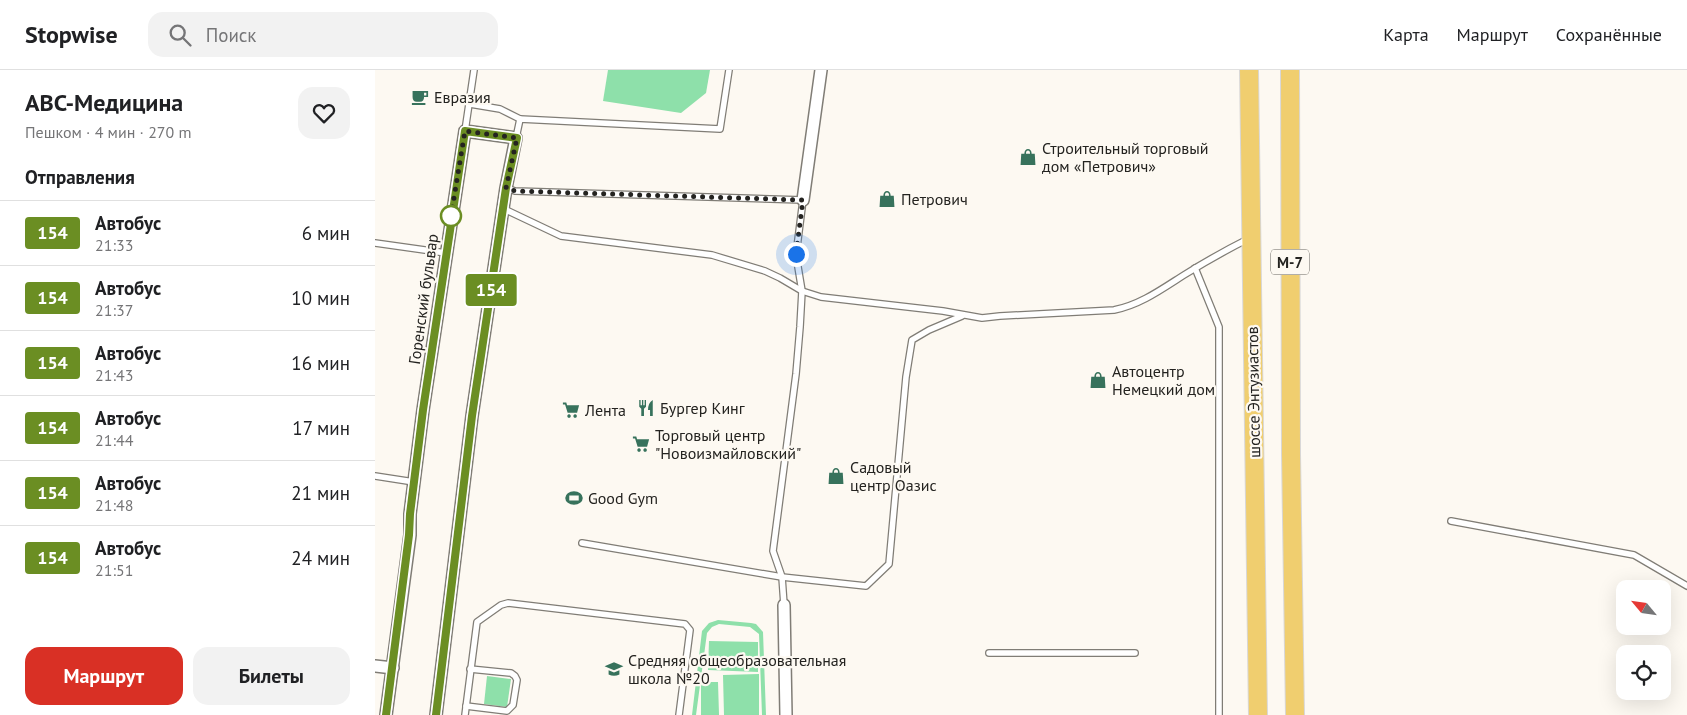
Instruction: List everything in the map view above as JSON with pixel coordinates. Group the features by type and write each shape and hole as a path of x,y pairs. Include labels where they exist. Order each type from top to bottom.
{"highway":[{"name":"шоссе Энтузиастов","path":"1249,70 1258,715"},
{"name":"М-7","path":"1290,70 1291,445 1295,715"}],"street":[{"path":"803,200 821,70"},
{"path":"436,715 472,416 506,188 517,138 465,131"},
{"name":"Горенский бульвар","path":"386,715 423,410 465,131"},
{"path":"784,605 786,715"},
{"path":"375,666 393,668"}],"lane":[{"path":"465,131 474,70"},
{"path":"470,104 500,109 520,119 719,129 729,70"},
{"path":"517,138 520,119"},
{"path":"506,188 515,191 803,200 796,254 802,291 797,364 773,552 782,577 784,605"},
{"path":"504,209 561,236 712,254 765,271 802,291 821,297 982,318 1127,308 1250,238"},
{"path":"375,243 446,253"},
{"path":"1195,268 1219,328 1219,715"},
{"path":"582,543 782,577 866,586 889,564 906,378 912,340 929,330 964,315"},
{"path":"375,476 414,482"},
{"path":"1451,521 1635,555 1687,586"},
{"path":"465,715 477,622 505,603 685,624 690,630 679,715"},
{"path":"989,653 1135,653"},
{"path":"466,706 507,711 513,705 517,680 511,674 470,668"}],"green space":[{"path":"608,70 710,70 706,93 681,113 603,101"},
{"path":"718,620 756,624 763,632 766,715 762,715 759,634 750,627 719,624 712,627 707,633 696,715 692,715 702,631 709,623"},
{"path":"709,641 758,642 758,672 708,670"},
{"path":"759,674 759,715 724,715 723,675"},
{"path":"487,676 511,679 507,707 484,704"},
{"path":"701,682 718,682 719,715 701,715"}],"bus line":[{"name":"154","path":"386,715 423,410 465,131 517,138 506,188 472,416 436,715"}],"place":[{"name":"Евразия","path":"420,97"},
{"name":"Строительный торговый дом «Петрович»","path":"1028,157"},
{"name":"Петрович","path":"887,199"},
{"name":"Автоцентр Немецкий дом","path":"1098,380"},
{"name":"Бургер Кинг","path":"646,408"},
{"name":"Лента","path":"571,410"},
{"name":"Торговый центр \"Новоизмайловский\"","path":"641,444"},
{"name":"Садовый центр Оазис","path":"836,476"},
{"name":"Good Gym","path":"574,498"},
{"name":"Средняя общеобразовательная школа №20","path":"614,669"}],"route":[{"path":"451,216 465,131 517,138 506,188 515,191 803,200 796,254"}]}
